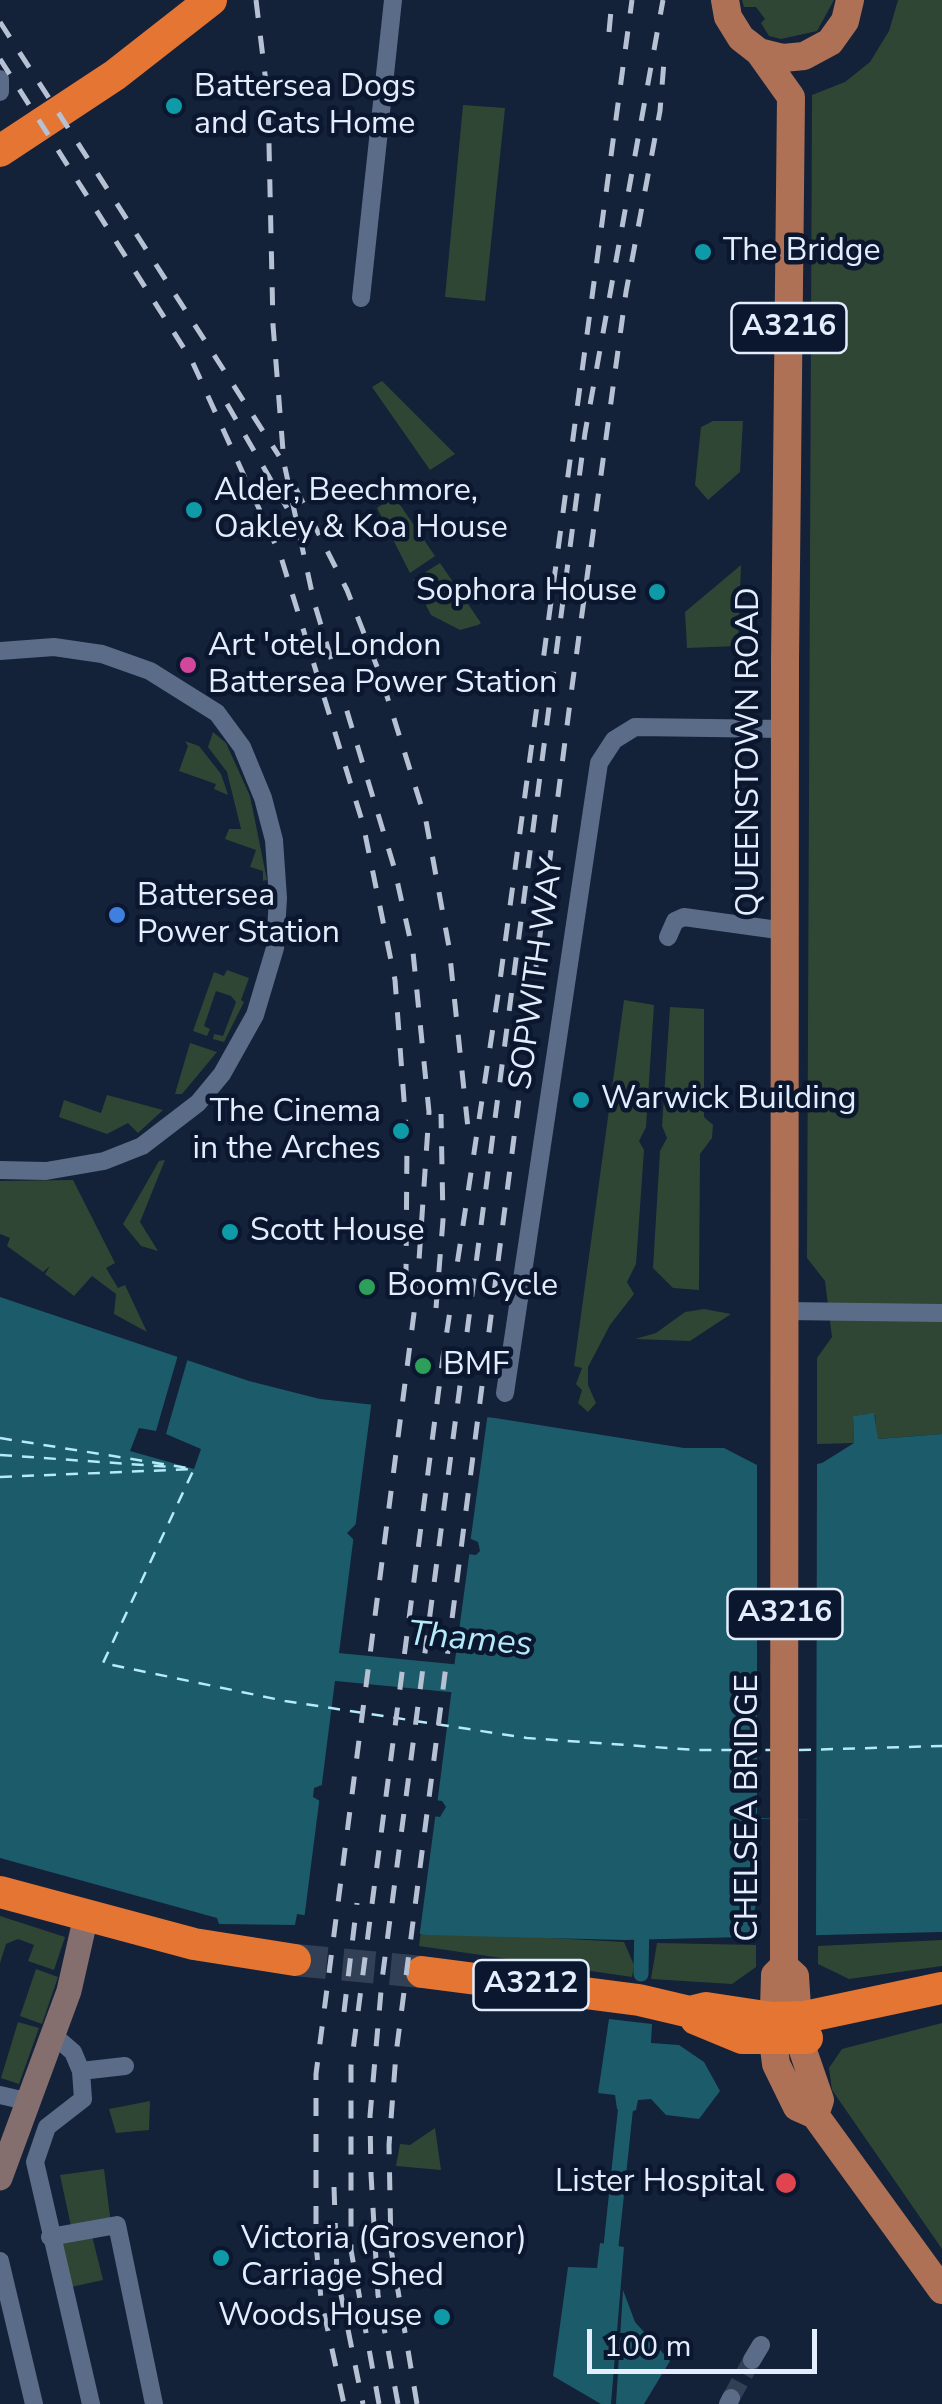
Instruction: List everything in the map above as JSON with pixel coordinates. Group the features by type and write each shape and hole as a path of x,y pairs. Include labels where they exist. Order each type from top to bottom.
{"highway":[{"path":"0,150 115,75 211,0"},
{"path":"0,1892 194,1944 296,1960"},
{"name":"A3212","path":"422,1972 638,2000 690,2012 706,2008 785,2029 942,2005"},
{"name":"A3212","path":"785,2029 942,1988"}],"main road":[{"path":"722,6 742,38 759,52 791,92 840,30 850,0"},
{"path":"759,52 794,58 823,47"},
{"name":"QUEENSTOWN ROAD","path":"785,1411 784,728 791,92"},
{"name":"CHELSEA BRIDGE","path":"785,1411 784,1955 774,1975 785,2029"},
{"name":"A3216","path":"785,2029 820,2100 815,2115 942,2290"}],"street":[{"path":"360,298 393,0"},
{"path":"0,79 0,92"},
{"path":"0,651 75,650 150,671 198,699 230,726 268,816 277,873 278,926 255,1015 222,1074 194,1104 142,1146 104,1161 46,1171 0,1170"},
{"name":"SOPWITH WAY","path":"505,1393 599,763 614,740 635,727 784,728"},
{"path":"668,937 675,922 684,917 786,930"},
{"path":"785,1317 831,1321 841,1314 942,1312"},
{"path":"0,2178 73,1977 86,1916"},
{"path":"52,2034 73,2052 81,2071 82,2099 47,2127 35,2162 90,2404"},
{"path":"81,2071 125,2066"},
{"path":"0,2095 26,2101"},
{"path":"50,2236 117,2225 154,2404"},
{"path":"0,2260 4,2305 34,2404"}],"green space":[{"path":"742,0 834,0 817,31 781,39 769,36 761,23 765,19 756,7 744,7"},
{"path":"898,0 942,0 942,1434 877,1439 875,1415 868,1414 853,1416 854,1443 817,1444 817,1358 832,1337 825,1281 807,1258 812,95 845,82 870,62 889,31"},
{"path":"463,105 505,108 485,301 445,297"},
{"path":"382,381 455,454 430,470 372,387"},
{"path":"713,421 743,421 740,472 708,500 695,485 701,427"},
{"path":"394,496 435,556 410,573 377,508"},
{"path":"440,563 481,623 478,625 460,630 431,615 413,580"},
{"path":"741,565 738,646 687,648 685,612"},
{"path":"213,732 226,743 250,796 267,880 263,881 263,871 250,867 256,850 225,839 229,829 241,829 227,772 208,747"},
{"path":"185,741 199,746 221,774 228,795 214,789 216,784 179,771 188,746"},
{"path":"227,970 249,978 241,1000 244,1002 224,1042 213,1039 214,1034 223,1036 236,1002 231,996 216,991 204,1026 210,1029 207,1036 193,1031 214,972 224,976"},
{"path":"624,1000 654,1005 646,1127 639,1141 644,1150 636,1264 627,1282 634,1294 610,1325 588,1367 588,1385 596,1403 588,1412 578,1403 582,1390 576,1384 582,1368 574,1366"},
{"path":"670,1007 704,1009 704,1117 713,1125 712,1138 700,1154 699,1290 673,1288 653,1268 660,1151 667,1138 662,1126"},
{"path":"190,1043 217,1052 182,1094 175,1094"},
{"path":"107,1095 163,1110 138,1133 128,1123 107,1134 59,1117 64,1100 101,1113"},
{"path":"165,1160 140,1222 158,1251 141,1246 123,1224 159,1161"},
{"path":"73,1180 115,1263 106,1268 118,1288 125,1285 147,1332 114,1314 116,1294 92,1276 74,1296 45,1274 50,1266 43,1272 7,1246 10,1238 0,1234 0,1181"},
{"path":"704,1309 731,1314 690,1341 635,1339 656,1333 685,1312"},
{"path":"0,1916 65,1937 54,1970 28,1961 34,1945 18,1939 6,1944 0,1963"},
{"path":"421,1931 624,1942 634,1965 632,1977 419,1946"},
{"path":"942,1940 942,1966 849,1979 818,1964 818,1946"},
{"path":"657,1943 756,1945 756,1967 732,1984 651,1979"},
{"path":"36,1969 58,1977 42,2024 20,2016"},
{"path":"18,2022 39,2028 19,2084 1,2078"},
{"path":"942,2023 942,2249 832,2090 829,2068 842,2049"},
{"path":"150,2101 149,2130 116,2133 109,2109"},
{"path":"435,2128 441,2170 396,2166 400,2144 410,2145"},
{"path":"104,2169 111,2224 72,2231 60,2175"},
{"path":"91,2232 103,2280 71,2287 59,2239"}],"water":[{"path":"0,1297 249,1381 320,1399 495,1418 684,1448 724,1448 757,1465 791,1469 822,1463 854,1443 853,1416 874,1413 878,1439 942,1434 942,1932 625,1940 427,1935 297,1914 295,1925 219,1924 217,1918 0,1858","holes":["356,1524 471,1539 478,1542 480,1551 476,1555 354,1540 347,1533","339,1655 454,1670 464,1681 456,1686 337,1670 330,1661","322,1785 442,1801 446,1807 440,1817 320,1801 313,1797 314,1788"]},
{"path":"609,2019 652,2024 651,2043 679,2045 704,2062 720,2091 699,2119 666,2115 651,2099 638,2100 636,2110 626,2114 617,2109 615,2095 598,2093"},
{"path":"600,2243 624,2247 611,2404 601,2404 553,2376 568,2267 597,2268"},
{"path":"623,2290 635,2322 670,2361 644,2404 616,2404"}],"pier":[{"path":"178,1355 188,1358 166,1434 201,1449 194,1469 130,1451 139,1428 156,1431"},
{"path":"372,1399 488,1412 470,1544 355,1529"},
{"path":"817,1459 816,1941 753,1939 750,1934 756,1903 757,1819 815,1820 757,1818 757,1460 791,1464"},
{"path":"354,1534 470,1549 453,1675 338,1661"},
{"path":"337,1665 453,1680 437,1805 321,1791"},
{"path":"320,1795 436,1811 419,1939 304,1920"}],"waterway":[{"name":"Thames","path":"296,1663 502,1683"},
{"path":"641,1974 642,1918"},
{"path":"611,2246 627,2095"}],"ferry route":[{"path":"0,1438 188,1468"},
{"path":"0,1455 173,1467"},
{"path":"0,1477 194,1469 103,1663 285,1701 527,1738 696,1750 771,1750"},
{"path":"799,1750 942,1746"}],"tunnel":[{"path":"295,1960 422,1972"},
{"path":"731,2398 752,2360"}],"railway":[{"path":"256,0 268,99 273,325 284,463 314,602 394,867 413,952 429,1112 417,1290 316,2074 316,2243 321,2299 344,2404"},
{"path":"609,32 612,0"},
{"path":"379,2404 351,2250 351,2066 443,1357 499,988 632,0"},
{"path":"398,2404 378,2295 371,2174 370,2116 382,1980 585,433 663,0"},
{"path":"0,22 279,456"},
{"path":"417,2404 391,2249 389,2145 396,2054 572,687 626,292 660,111 665,49"},
{"path":"0,59 192,361 281,557 363,824 395,980 407,1140 406,1273"},
{"path":"227,404 287,508"},
{"path":"295,487 347,590 381,677 426,821 449,947 469,1138"},
{"path":"436,1308 443,1220 441,1114"},
{"path":"344,2012 357,1903"},
{"path":"334,2187 337,2275 363,2404"}],"place":[{"name":"Battersea Dogs and Cats Home","path":"174,106"},
{"name":"The Bridge","path":"703,252"},
{"name":"Alder, Beechmore, Oakley & Koa House","path":"194,510"},
{"name":"Sophora House","path":"657,592"},
{"name":"Art 'otel London Battersea Power Station","path":"188,665"},
{"name":"Battersea Power Station","path":"117,915"},
{"name":"Warwick Building","path":"581,1100"},
{"name":"The Cinema in the Arches","path":"401,1131"},
{"name":"Scott House","path":"230,1232"},
{"name":"Boom Cycle","path":"367,1287"},
{"name":"BMF","path":"423,1366"},
{"name":"Lister Hospital","path":"786,2183"},
{"name":"Victoria (Grosvenor) Carriage Shed","path":"221,2258"},
{"name":"Woods House","path":"442,2317"}]}
